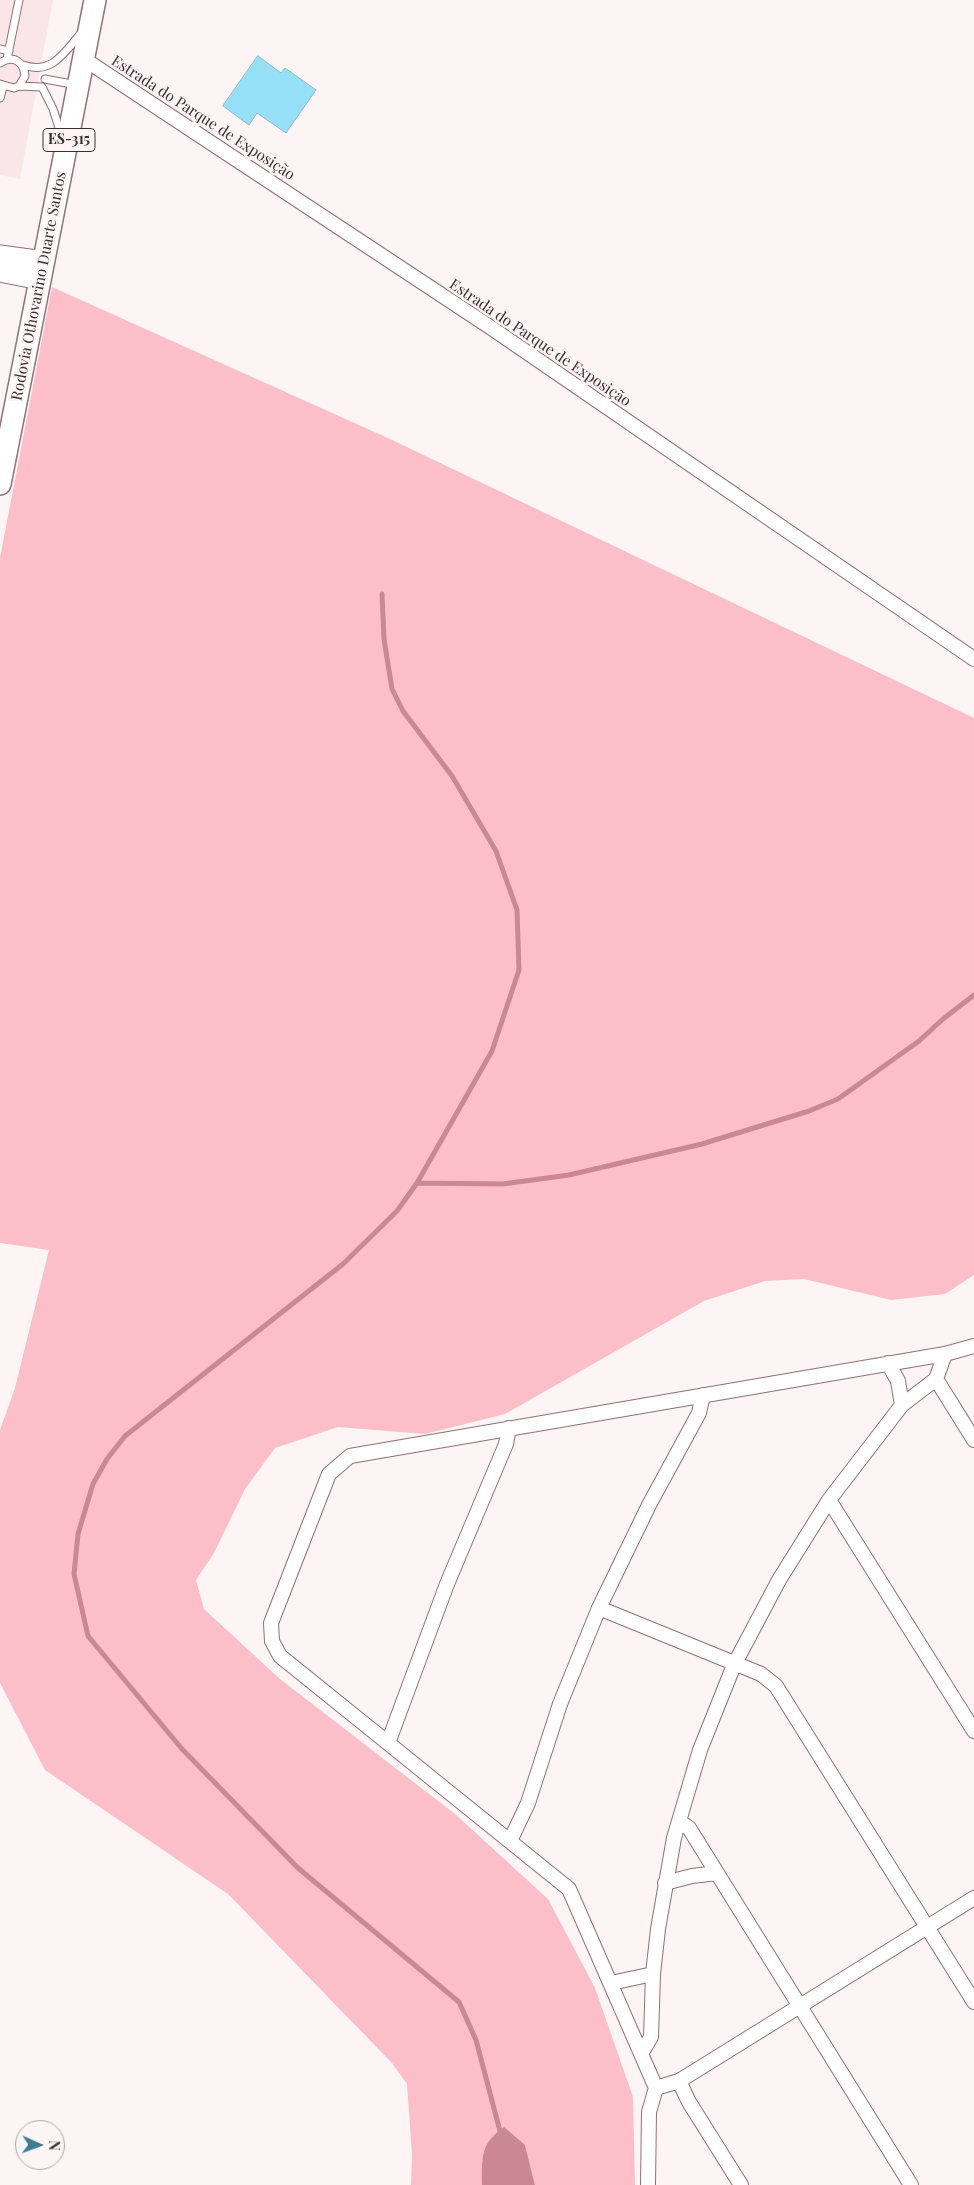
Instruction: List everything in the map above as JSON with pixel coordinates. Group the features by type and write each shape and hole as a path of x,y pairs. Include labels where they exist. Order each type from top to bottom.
{"main road":[{"name":"Rodovia Othovarino Duarte Santos","path":"0,484 94,10"}],"street":[{"name":"Estrada do Parque de Exposição","path":"84,59 490,327 974,659"},
{"path":"0,255 42,270"},
{"path":"0,272 42,270"},
{"path":"648,2185 649,2112 656,2088 569,1889 280,1656 272,1641 271,1623 329,1474 342,1461 359,1453 945,1354 974,1346"},
{"path":"642,2054 651,2038 653,1974 665,1883 679,1821 700,1750 734,1665 779,1580 829,1500 902,1405 936,1379 945,1354"},
{"path":"888,1363 898,1381 902,1405"},
{"path":"936,1379 974,1440"},
{"path":"510,1841 528,1803 560,1704 599,1608 636,1530 699,1413 703,1395"},
{"path":"388,1743 447,1584 506,1444 509,1428"},
{"path":"829,1500 974,1731"},
{"path":"599,1608 734,1665 761,1674 776,1686 974,2002"},
{"path":"679,1821 689,1828 911,2185"},
{"path":"665,1883 692,1876 717,1873"},
{"path":"656,2088 679,2081 974,1898"},
{"path":"611,1983 653,1974"},
{"path":"679,2081 689,2102 741,2185"}],"lane":[{"path":"3,61 9,51 19,0"},
{"path":"3,61 13,58 23,65 35,69 46,68 64,53 94,10"},
{"path":"0,49 9,51"},
{"path":"19,86 25,76 23,65"},
{"path":"46,68 42,88 53,109 66,152"},
{"path":"45,79 79,86"},
{"path":"1,91 19,86 42,88"}],"shaded area":[{"path":"0,0 53,0 20,179 0,175"},
{"path":"52,287 390,439 974,718 974,1275 945,1294 891,1300 804,1279 765,1281 704,1301 505,1414 425,1434 338,1427 275,1448 245,1489 214,1553 196,1580 204,1609 280,1679 455,1814 548,1899 595,1988 633,2097 635,2185 535,2185 525,2145 482,2160 482,2185 411,2185 412,2155 407,2084 392,2063 228,1894 45,1770 0,1683 0,1430 15,1388 49,1250 0,1243 0,558"},
{"path":"504,2127 525,2145 535,2185 482,2185 482,2167 486,2145"}],"building":[{"path":"258,56 281,73 285,68 316,90 286,133 257,113 249,125 223,106"}],"waterway":[{"path":"382,594 384,639 392,689 403,711 452,776 496,851 517,910 519,970 492,1051 417,1183 397,1211 343,1264 125,1436 107,1459 93,1484 78,1534 74,1574 88,1636 182,1749 298,1868 459,2002 476,2040 501,2135"},
{"path":"417,1183 503,1184 569,1175 702,1144 809,1111 838,1099 919,1041 974,995"}]}
